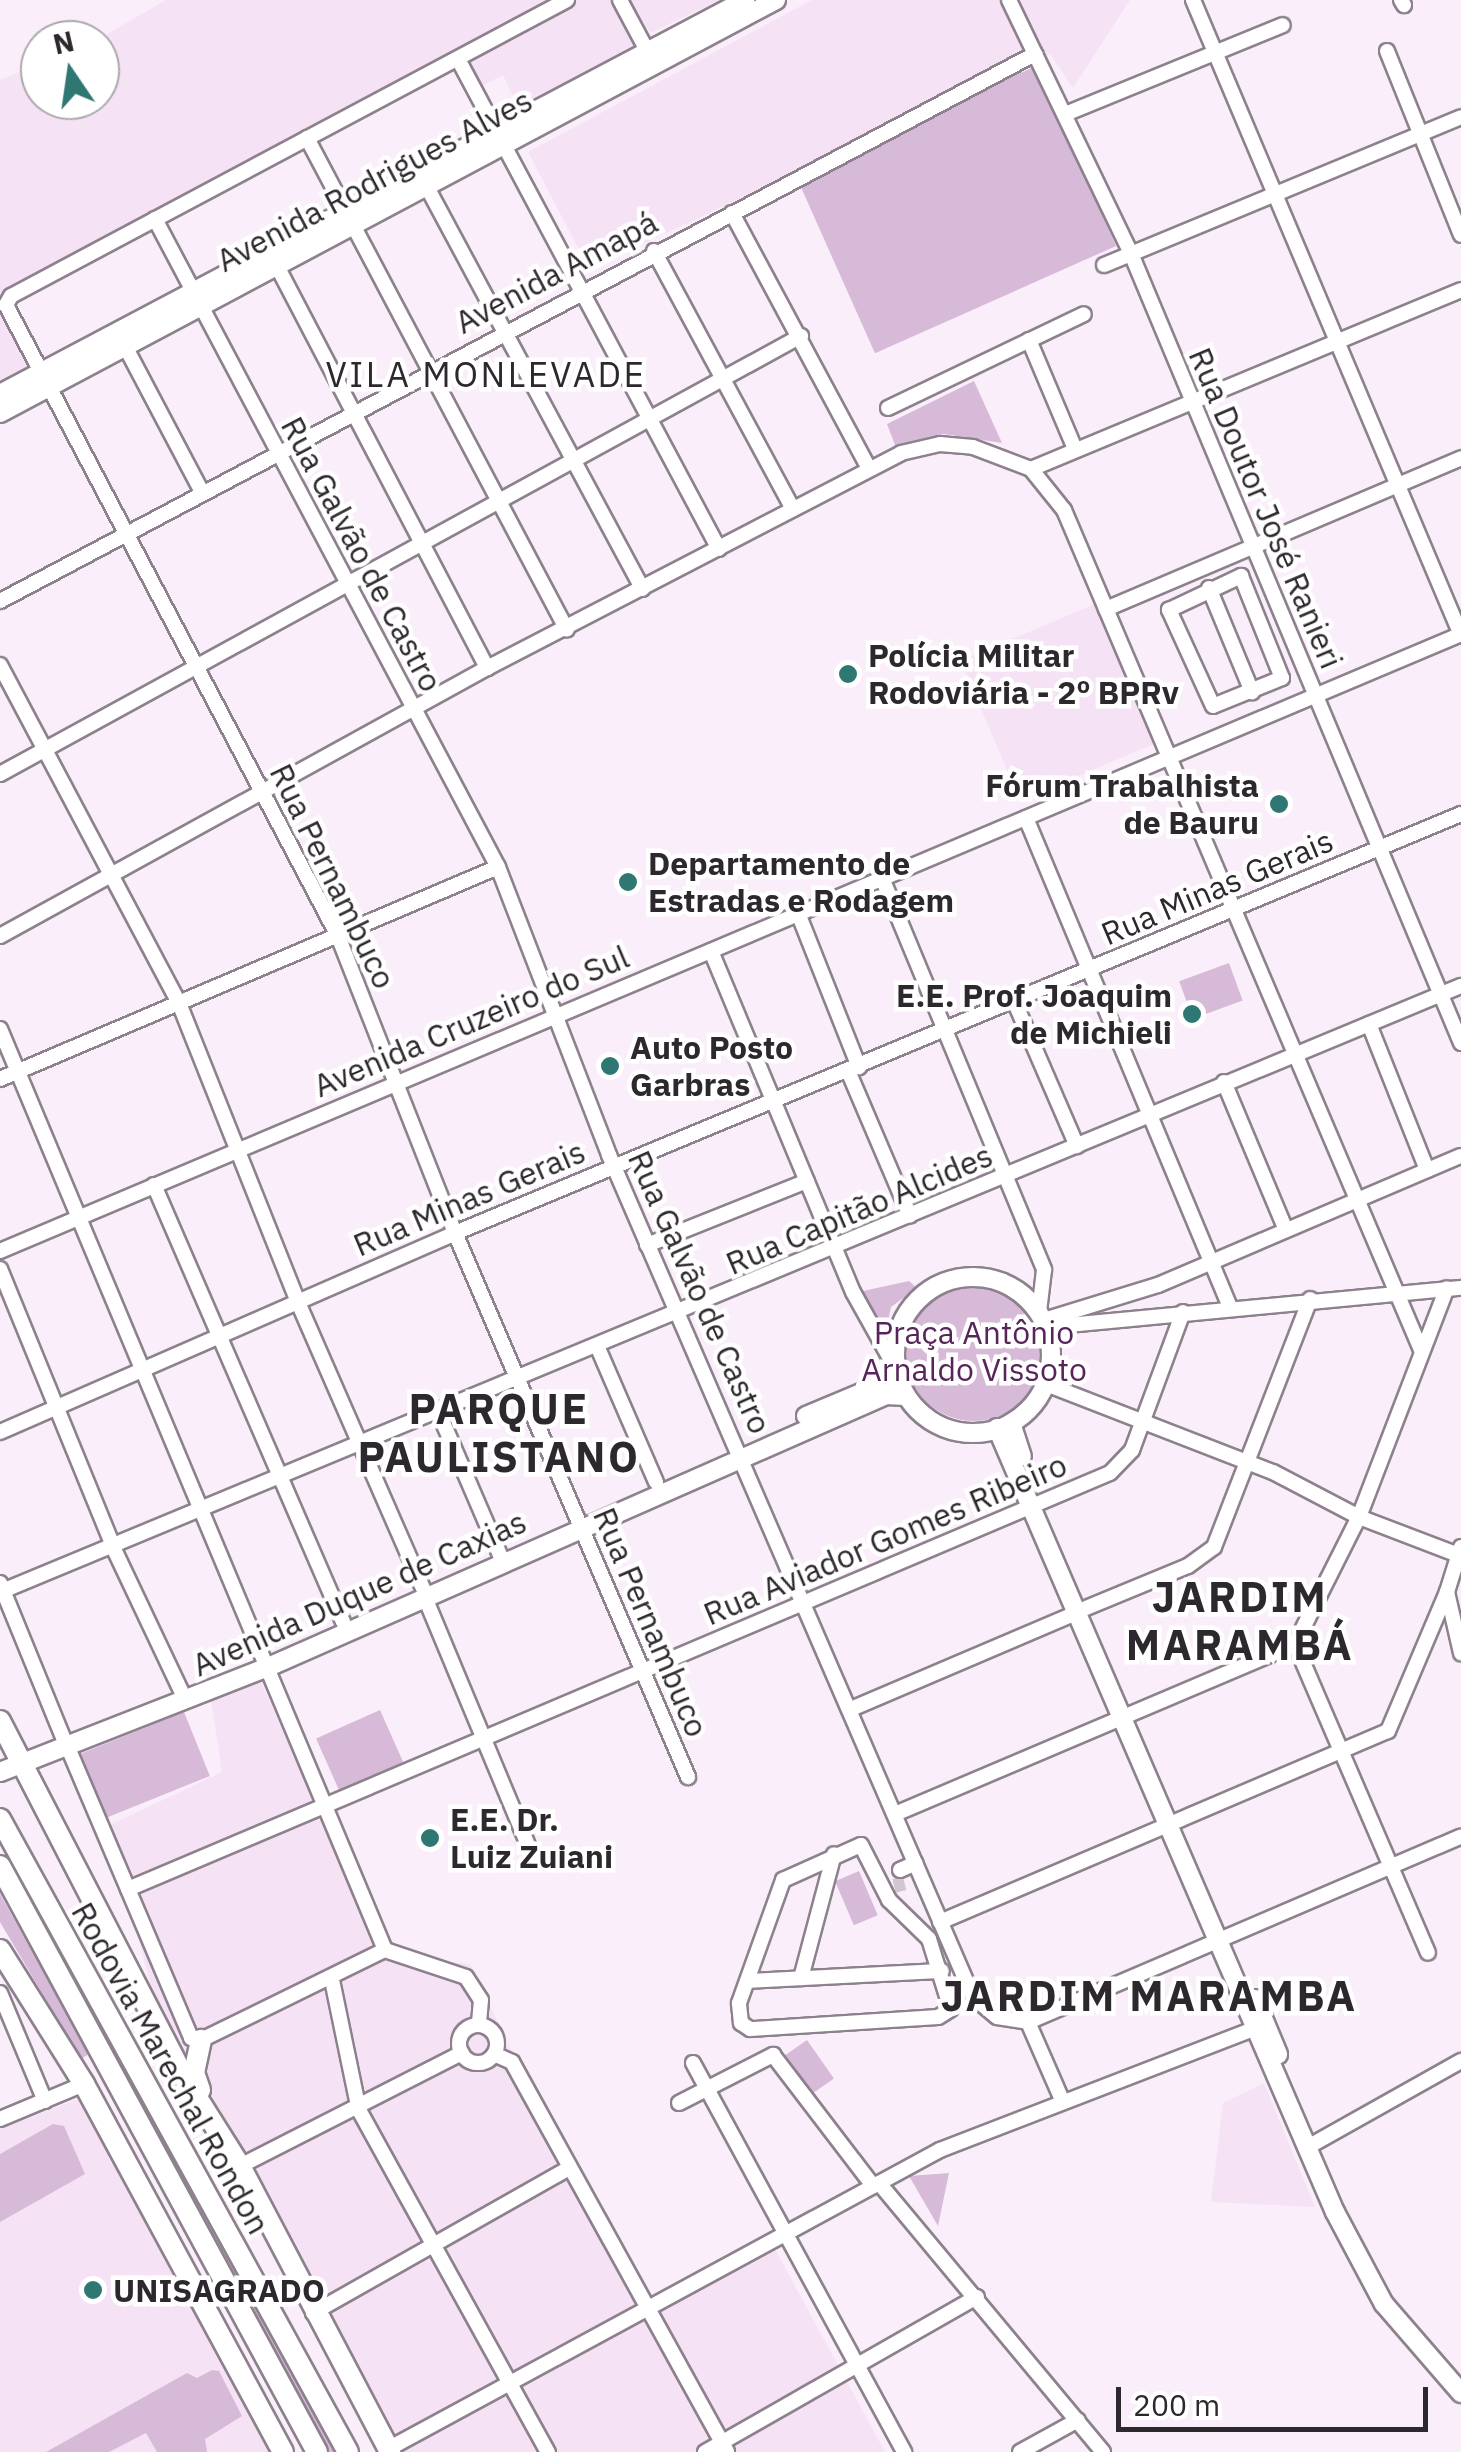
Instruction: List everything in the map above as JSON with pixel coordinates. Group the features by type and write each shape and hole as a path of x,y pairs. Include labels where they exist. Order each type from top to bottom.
{"highway":[{"path":"0,1722 9,1764 240,2166 313,2312 389,2450"},
{"name":"Rodovia Marechal Rondon","path":"0,1819 348,2452"},
{"name":"Rodovia Marechal Rondon","path":"0,1866 317,2452"},
{"path":"0,1950 84,2084 283,2452"},
{"path":"201,2040 194,2073 208,2116"}],"main road":[{"name":"Avenida Rodrigues Alves","path":"0,414 44,380 500,140 745,0"},
{"name":"Avenida Rodrigues Alves","path":"650,56 776,0"},
{"name":"Avenida Rodrigues Alves","path":"0,394 126,346 199,297 277,266 349,220 427,187 500,140"},
{"path":"966,1276 1008,1284 1043,1320 1051,1362 1046,1384 1004,1426 951,1430 906,1396 896,1373 897,1336 910,1307 945,1281 966,1276"},
{"name":"Avenida Duque de Caxias","path":"66,1745 180,1691 264,1663 343,1622 424,1594 500,1555 741,1451 896,1373"},
{"name":"Avenida Duque de Caxias","path":"9,1764 66,1745 424,1594 656,1482 886,1395 906,1396"},
{"path":"1004,1426 1311,2146 1384,2304 1461,2392"},
{"path":"1311,2146 1375,2273 1461,2378"}],"street":[{"path":"154,220 568,0"},
{"path":"620,0 650,56"},
{"name":"Rua Doutor José Ranieri","path":"1009,0 1132,256 1461,1043"},
{"path":"1193,0 1461,634"},
{"path":"1065,114 1283,25"},
{"path":"1387,51 1461,235"},
{"name":"Avenida Amapá","path":"0,601 352,410 1035,54"},
{"path":"458,58 718,549"},
{"path":"1104,266 1461,117"},
{"path":"307,138 426,371 567,630"},
{"path":"427,187 643,589"},
{"path":"732,213 801,336 868,469"},
{"name":"Rua Pernambuco","path":"154,220 11,296 7,310 338,936 456,1233 688,1777"},
{"name":"Rua Galvão de Castro","path":"154,220 199,297 277,453 498,866 553,1016 647,1245 741,1451 973,1997 997,2016 1028,2022"},
{"path":"654,251 793,509"},
{"path":"277,266 487,668"},
{"path":"1031,470 1461,290"},
{"path":"888,408 1084,314"},
{"path":"0,774 576,464 801,336"},
{"path":"1029,340 1075,449"},
{"path":"126,346 202,490"},
{"path":"0,936 487,668 567,630 868,469 919,446 973,447 1031,470 1064,510 1421,1350"},
{"path":"1106,609 1461,458"},
{"path":"1238,575 1245,580 1282,675 1252,692 1209,703 1170,610 1187,596 1238,575"},
{"path":"1180,576 1187,596"},
{"path":"1208,588 1252,692"},
{"name":"Avenida Cruzeiro do Sul","path":"0,1251 1461,634"},
{"path":"0,665 179,1003 297,1300 528,1845"},
{"name":"Rua Minas Gerais","path":"0,1432 141,1372 218,1333 1461,814"},
{"path":"1026,818 1230,1307"},
{"path":"0,1079 498,866"},
{"path":"882,878 1044,1270 1043,1320"},
{"path":"798,914 910,1216"},
{"path":"711,951 835,1250 878,1346 896,1373"},
{"name":"Rua Capitão Alcides","path":"1,1589 114,1549 279,1474 677,1316 1224,1082 1461,986"},
{"path":"1015,1003 1077,1146"},
{"path":"1368,1024 1427,1170"},
{"path":"0,1028 22,1070 196,1512 385,1950"},
{"path":"1224,1082 1285,1228"},
{"path":"1043,1320 1124,1297 1461,1156"},
{"path":"647,1245 807,1182"},
{"path":"154,1185 343,1622"},
{"path":"0,1269 60,1406 114,1549 180,1691"},
{"path":"1043,1320 1395,1296 1454,1288"},
{"path":"895,1814 1295,1644 1359,1517 1421,1350 1454,1288"},
{"path":"851,1710 1204,1557 1214,1546 1310,1299"},
{"name":"Rua Aviador Gomes Ribeiro","path":"128,1889 1123,1466 1183,1312"},
{"path":"598,1348 656,1482"},
{"path":"940,1922 1388,1731 1448,1592 1458,1550 1359,1517 1248,1462 1046,1384"},
{"path":"438,1411 500,1555"},
{"path":"1,1589 184,2032 201,2040 332,1980 385,1950 466,1977 481,2000 479,2025"},
{"path":"1448,1592 1461,1653"},
{"path":"1295,1644 1428,1953"},
{"path":"1062,2100 1028,2022 1461,1836"},
{"path":"860,1846 892,1880 917,1920 953,2000 938,2017 750,2030 738,2014 782,1880 834,1854 860,1846"},
{"path":"801,1978 834,1854"},
{"path":"892,1880 918,1870"},
{"path":"748,1982 942,1971"},
{"path":"332,1980 359,2110 548,2452"},
{"path":"0,1993 45,2101"},
{"path":"462,2053 462,2033 479,2025"},
{"path":"479,2025 494,2035 494,2054"},
{"path":"389,2450 876,2185 1062,2100 1260,2027"},
{"path":"240,2166 359,2110 462,2053"},
{"path":"462,2053 479,2062 494,2054"},
{"path":"494,2054 512,2062 566,2170 724,2447"},
{"path":"678,2103 774,2055 876,2185 977,2297 1104,2452"},
{"path":"1311,2146 1461,2061"},
{"path":"693,2064 904,2452"},
{"path":"0,2119 84,2084"},
{"path":"313,2312 566,2170"},
{"path":"705,2452 724,2447 855,2362 977,2297"},
{"path":"1020,2452 1082,2426"},
{"path":"1082,2426 1089,2452"}],"shaded area":[{"path":"166,0 624,0 646,46 521,112 503,75 478,88 459,51 2,292 40,366 0,386 0,80 20,72 20,120 120,120 120,27"},
{"path":"629,0 720,0 650,33"},
{"path":"812,0 1130,0 1073,88 1050,54 589,269 528,152"},
{"path":"1097,603 1156,743 1020,801 961,661"},
{"path":"261,1682 383,1955 470,1964 556,2144 653,2304 775,2249 885,2452 378,2452 172,2070 110,1825 222,1772 211,1701"},
{"path":"1264,2083 1315,2207 1211,2202 1223,2103"},
{"name":"UNISAGRADO","path":"75,2100 83,2101 275,2452 0,2452 0,2129"}],"green space":[{"path":"1036,66 1116,246 875,353 795,173"},
{"path":"974,381 1002,443 944,434 895,445 887,424"},
{"path":"1229,963 1243,1001 1193,1019 1179,981"},
{"path":"909,1281 917,1288 891,1307 885,1336 863,1291"},
{"name":"Praça Antônio Arnaldo Vissoto","path":"974,1283 1000,1288 1023,1303 1038,1326 1043,1352 1038,1378 1023,1401 1000,1416 974,1421 948,1416 925,1401 910,1378 905,1352 910,1326 925,1303 948,1288"},
{"path":"380,1710 406,1768 342,1797 316,1738"},
{"path":"184,1712 210,1776 105,1818 79,1754"},
{"path":"859,1871 878,1915 854,1925 835,1881"},
{"path":"0,1894 89,2054 81,2059 0,1922"},
{"path":"52,1919 346,2450 329,2452 38,1927"},
{"path":"807,2040 834,2079 811,2095 784,2056"},
{"path":"53,2124 64,2126 85,2174 0,2222 0,2154"},
{"path":"949,2173 938,2226 909,2176"},
{"path":"212,2370 219,2371 242,2416 205,2439 207,2452 157,2452 146,2433 109,2452 46,2452 187,2373 197,2378"}],"tunnel":[{"path":"894,1886 905,1883"}],"place":[{"name":"Polícia Militar Rodoviária - 2º BPRv","path":"848,674"},
{"name":"Fórum Trabalhista de Bauru","path":"1279,804"},
{"name":"Departamento de Estradas e Rodagem","path":"628,882"},
{"name":"E.E. Prof. Joaquim de Michieli","path":"1192,1014"},
{"name":"Auto Posto Garbras","path":"610,1066"},
{"name":"E.E. Dr. Luiz Zuiani","path":"430,1838"},
{"name":"UNISAGRADO","path":"93,2290"}],"district":[{"name":"VILA MONLEVADE","path":"486,374"},
{"name":"PARQUE PAULISTANO","path":"499,1433"},
{"name":"JARDIM MARAMBÁ","path":"1240,1621"},
{"name":"JARDIM MARAMBA","path":"1149,1996"}]}
